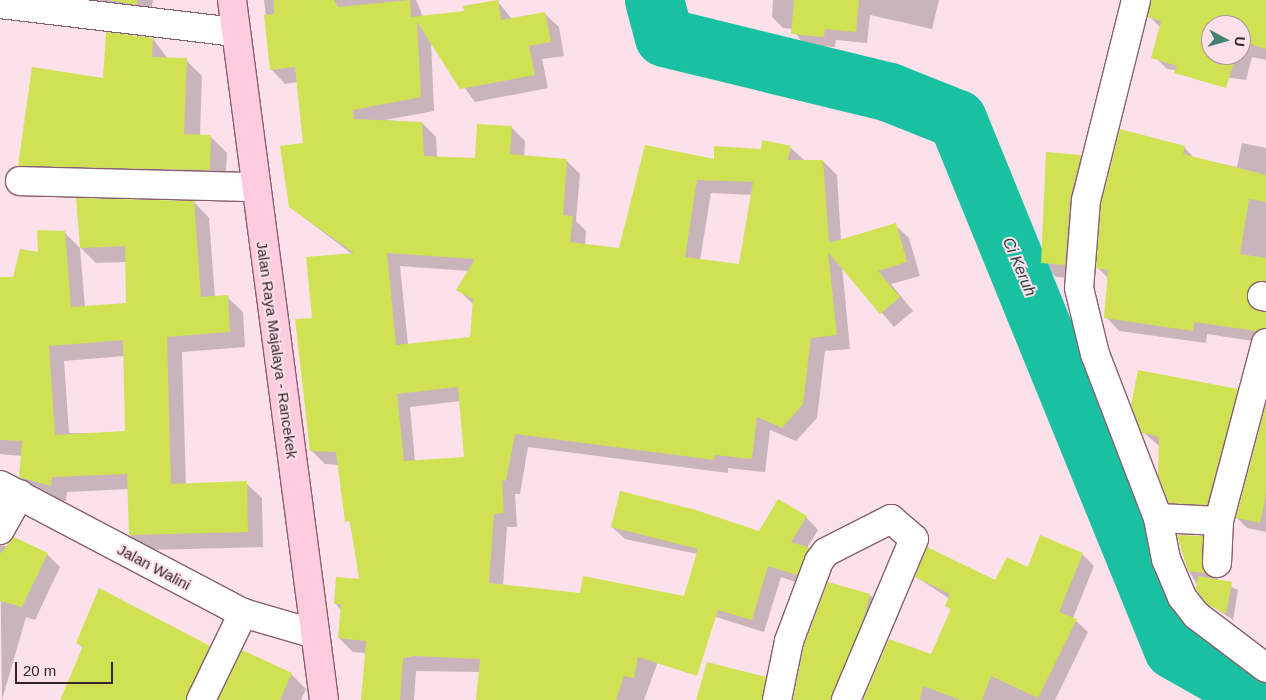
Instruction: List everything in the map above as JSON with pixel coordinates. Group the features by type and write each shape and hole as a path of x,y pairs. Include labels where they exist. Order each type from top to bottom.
{"main road":[{"name":"Jalan Raya Majalaya - Rancekek","path":"232,0 254,187 285,385 314,634 324,700"}],"street":[{"path":"1136,0 1086,200 1080,288 1095,354 1158,518 1166,560 1182,597 1196,616 1266,668"},
{"path":"0,4 235,32"},
{"path":"20,181 254,187"},
{"path":"1217,563 1220,520 1266,343"},
{"path":"0,530 10,490"},
{"name":"Jalan Walini","path":"10,490 243,613 314,634"},
{"path":"1158,518 1220,520"},
{"path":"776,700 789,641 819,561 826,552 891,519 914,538 846,700"},
{"path":"201,700 243,613"}],"building":[{"path":"109,0 137,0 137,5"},
{"path":"274,0 334,0 338,7 410,0 411,17 464,11 463,6 498,0 501,20 545,12 551,42 529,46 535,75 460,89 417,22 421,97 353,110 354,119 422,122 424,156 475,158 477,124 512,126 510,154 567,159 563,215 573,216 570,242 619,248 645,145 714,159 714,146 761,149 762,140 791,146 788,160 823,160 829,243 896,223 907,262 878,271 900,297 880,314 828,252 837,335 811,338 803,404 782,428 757,417 752,459 715,455 714,460 515,434 506,481 502,480 504,513 494,514 489,583 580,593 583,576 684,596 698,549 611,527 620,491 696,510 759,531 778,499 807,516 791,542 810,548 797,575 768,566 752,620 718,610 697,676 638,657 634,678 624,676 616,700 476,700 480,659 414,656 403,658 400,700 361,700 366,641 338,638 341,604 334,604 336,577 359,579 350,521 345,522 336,452 310,451 295,319 312,318 306,257 354,253 289,207 280,146 303,143 295,67 270,70 264,15 274,14","holes":["697,180 753,182 739,264 685,257","387,253 475,259 456,290 473,299 470,337 396,345","458,387 464,457 404,461 397,394"]},
{"path":"794,0 859,0 856,32 825,29 824,37 791,34"},
{"path":"1151,0 1266,0 1266,49 1251,44 1251,15 1201,15 1201,65 1233,65 1226,88 1174,73 1177,66 1151,58 1161,21 1148,17"},
{"path":"106,32 153,38 152,57 187,58 184,134 211,135 210,170 18,166 32,67 103,78"},
{"path":"1120,129 1185,146 1183,154 1266,175 1266,202 1249,199 1240,254 1266,258 1266,281 1251,285 1247,293 1251,307 1266,312 1266,328 1256,331 1194,322 1193,331 1104,318 1108,270 1096,268 1101,203"},
{"path":"1046,152 1081,155 1070,199 1065,265 1041,263"},
{"path":"76,198 194,201 201,297 228,295 230,332 167,337 171,484 247,481 248,532 129,535 127,474 52,477 51,486 19,477 22,441 0,440 0,277 13,277 20,249 38,252 37,230 65,231 71,307 126,303 125,246 80,248","holes":["123,340 125,431 55,435 49,346"]},
{"path":"1138,370 1238,389 1207,505 1169,503 1158,476 1159,440 1157,436 1142,433 1131,405"},
{"path":"1266,404 1266,494 1260,523 1236,518"},
{"path":"1040,535 1083,553 1059,612 1077,619 1038,698 991,676 982,700 960,700 923,686 920,700 863,700 889,639 931,654 951,609 945,606 950,594 915,577 927,547 995,580 1007,557 1028,567"},
{"path":"1177,535 1203,536 1205,573 1188,571"},
{"path":"14,537 48,553 22,607 0,601 0,554"},
{"path":"1198,576 1232,582 1226,614 1207,604 1196,589"},
{"path":"828,582 870,594 864,618 831,700 793,700 804,645"},
{"path":"99,588 210,646 186,700 60,700 83,646 76,643"},
{"path":"242,650 292,673 280,700 218,700"},
{"path":"707,662 766,677 762,700 696,700"}],"waterway":[{"name":"Ci Keruh","path":"654,0 664,37 889,92 957,119 1173,649 1240,687 1248,700"}]}
